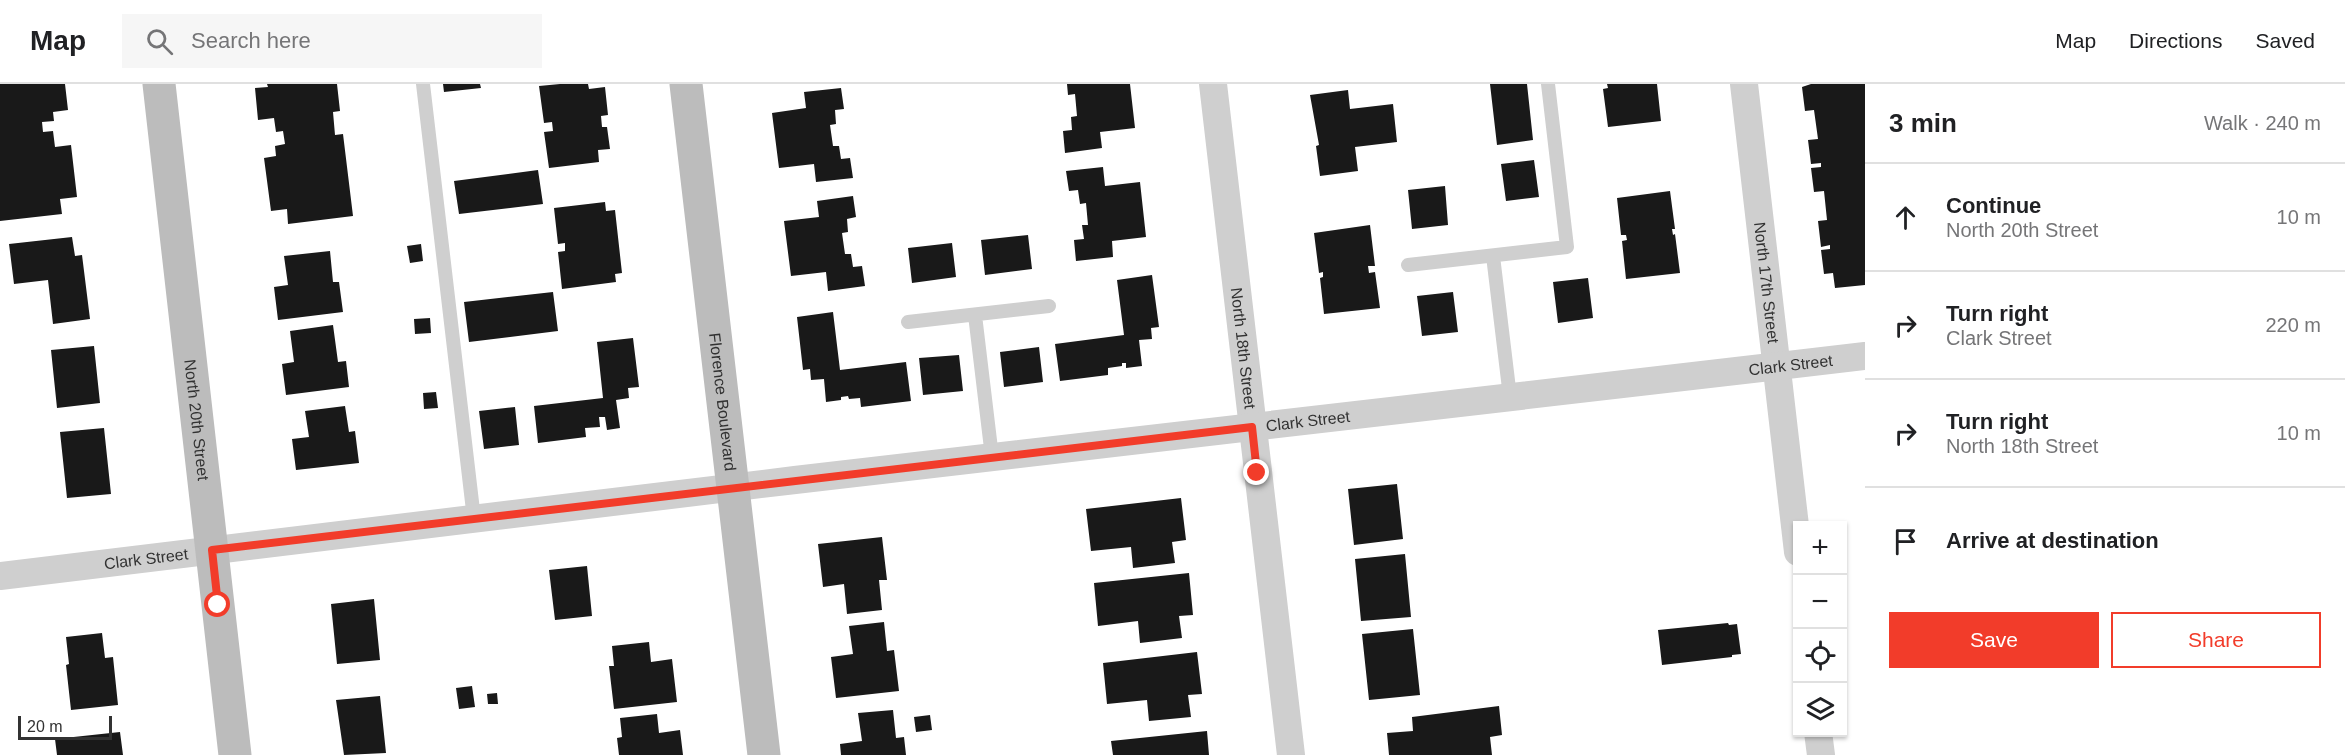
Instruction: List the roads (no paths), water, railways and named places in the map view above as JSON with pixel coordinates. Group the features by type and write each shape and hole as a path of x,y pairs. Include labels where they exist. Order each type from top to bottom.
{"street":[{"name":"North 20th Street","path":"159,84 235,755"},
{"name":"Florence Boulevard","path":"686,84 764,755"},
{"name":"North 18th Street","path":"1212,84 1291,755"},
{"name":"North 17th Street","path":"1744,84 1794,521"},
{"name":"Clark Street","path":"0,576 992,457 1865,356"},
{"path":"1819,737 1821,755"}],"lane":[{"path":"423,84 474,519"},
{"path":"1408,265 1567,247 1548,84"},
{"path":"1493,256 1510,397"},
{"path":"908,322 1049,306"},
{"path":"975,315 992,457"}]}
